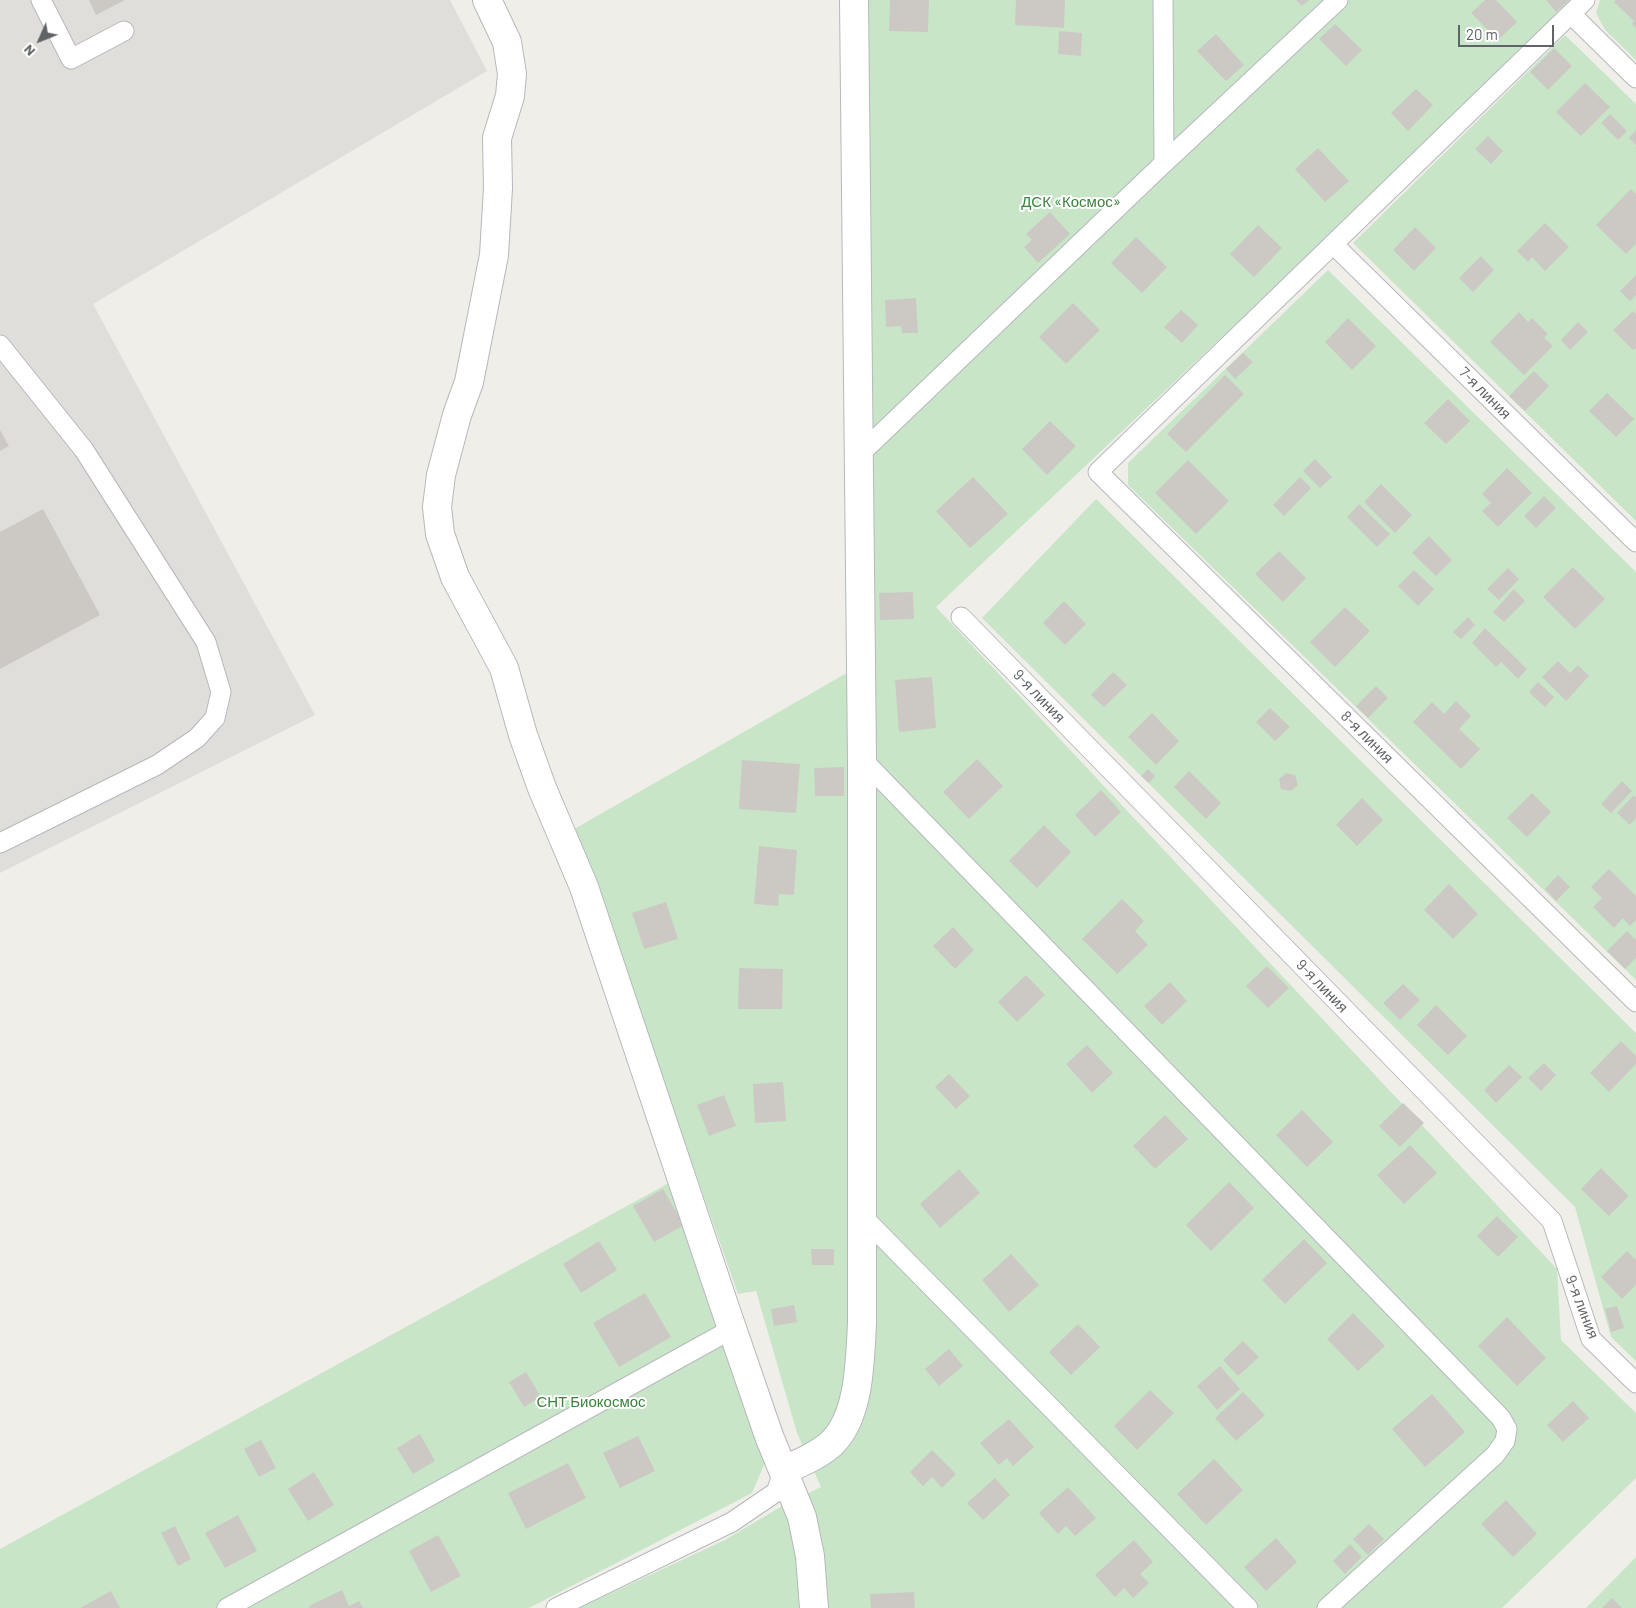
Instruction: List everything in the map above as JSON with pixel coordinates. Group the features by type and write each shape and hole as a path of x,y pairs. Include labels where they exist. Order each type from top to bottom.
{"street":[{"path":"487,0 507,42 512,74 510,96 497,138 498,188 494,255 469,382 441,475 437,506 440,534 456,577 504,668 523,735 542,788 584,887 769,1436 802,1517 810,1556 814,1608"},
{"path":"784,1470 817,1455 832,1443 846,1423 860,1369 864,1218 862,759 854,0"}],"lane":[{"path":"41,0 71,59 124,31"},
{"path":"1163,0 1164,163"},
{"path":"859,455 1164,163 1338,0"},
{"path":"1333,244 1585,0"},
{"path":"1571,14 1636,78"},
{"name":"8-я линия","path":"1333,244 1098,472 1636,1002"},
{"name":"7-я линия","path":"1333,244 1636,542"},
{"path":"0,345 84,450 206,642 221,692 215,718 196,738 157,765 0,842"},
{"name":"9-я линия","path":"962,617 1552,1221 1591,1339 1636,1382"},
{"path":"862,759 1500,1418 1508,1429 1504,1441 1495,1455 1327,1608"},
{"path":"864,1218 1248,1608"},
{"path":"227,1608 732,1328"},
{"path":"556,1608 732,1522 776,1492 784,1470"}],"shaded area":[{"path":"0,0 450,0 487,71 93,304 315,715 0,873"}],"green space":[{"name":"ДСК «Космос»","path":"865,0 1573,0 1327,238 936,607 1557,1269 1561,1340 1636,1413 1636,1478 1502,1608 579,1608 725,1540 782,1506 821,1487 797,1433 756,1291 738,1294 694,1169 569,832 845,674 873,665"},
{"path":"1600,0 1636,0 1636,60 1605,30 1596,13"},
{"path":"1565,35 1636,104 1636,521 1353,243"},
{"path":"1328,270 1636,572 1636,980 1128,485 1128,463"},
{"path":"1096,499 1636,1033 1636,1361 1611,1337 1575,1207 982,618"},
{"name":"СНТ Биокосмос","path":"678,1178 776,1437 752,1493 529,1608 0,1608 0,1549"},
{"path":"1636,1557 1636,1608 1586,1608"}],"building":[{"path":"89,0 125,0 96,15"},
{"path":"890,0 929,0 928,32 889,31"},
{"path":"1016,0 1065,0 1064,28 1015,25"},
{"path":"1296,0 1309,0 1302,6"},
{"path":"1485,0 1496,0 1517,22 1498,40 1471,13"},
{"path":"1546,0 1569,0 1556,12"},
{"path":"1616,0 1636,0 1636,28 1632,24 1634,21 1614,2"},
{"path":"1335,24 1362,50 1346,66 1319,39"},
{"path":"1059,31 1082,33 1081,56 1058,54"},
{"path":"1216,34 1244,65 1226,81 1197,51"},
{"path":"1554,48 1572,66 1548,90 1530,72"},
{"path":"1585,83 1610,107 1581,136 1556,112"},
{"path":"1416,89 1433,105 1408,131 1391,113"},
{"path":"1610,114 1627,131 1618,140 1601,123"},
{"path":"1636,130 1636,145 1629,138"},
{"path":"1488,136 1503,151 1491,164 1475,149"},
{"path":"1318,148 1349,181 1325,202 1295,169"},
{"path":"1631,189 1636,194 1636,244 1626,254 1596,225"},
{"path":"1050,212 1070,234 1038,263 1024,247 1032,240 1026,234"},
{"path":"1545,223 1569,247 1545,271 1532,257 1528,262 1517,251"},
{"path":"1258,225 1282,248 1254,277 1230,254"},
{"path":"1415,227 1436,248 1414,271 1393,250"},
{"path":"1136,237 1167,267 1142,293 1111,263"},
{"path":"1481,256 1494,270 1473,292 1459,278"},
{"path":"1636,275 1636,295 1630,301 1620,291"},
{"path":"916,298 918,333 902,333 901,326 886,327 885,300"},
{"path":"1073,303 1100,330 1066,364 1039,337"},
{"path":"1181,310 1198,325 1182,343 1164,327"},
{"path":"1633,311 1636,314 1636,348 1633,350 1613,330"},
{"path":"1519,312 1528,322 1532,318 1548,334 1544,338 1553,346 1524,375 1490,342"},
{"path":"1348,318 1376,346 1352,370 1325,342"},
{"path":"1578,322 1588,332 1570,350 1561,340"},
{"path":"1243,353 1253,362 1235,379 1226,369"},
{"path":"1534,371 1549,386 1525,411 1509,396"},
{"path":"1225,375 1244,394 1186,452 1167,434"},
{"path":"1607,393 1634,419 1616,437 1589,411"},
{"path":"1448,399 1470,421 1446,444 1424,423"},
{"path":"1050,421 1076,446 1047,475 1022,449"},
{"path":"0,430 9,446 0,451"},
{"path":"1315,459 1332,477 1320,488 1303,471"},
{"path":"1188,460 1229,501 1196,534 1155,493"},
{"path":"1507,468 1532,493 1498,527 1482,511 1491,503 1482,494"},
{"path":"973,477 1008,514 970,548 936,511"},
{"path":"1300,477 1311,488 1284,516 1273,505"},
{"path":"1381,484 1412,515 1395,533 1364,502"},
{"path":"1544,496 1556,508 1536,528 1524,516"},
{"path":"1359,504 1390,534 1377,547 1347,517"},
{"path":"43,509 100,615 0,669 0,532"},
{"path":"1429,536 1452,560 1436,576 1412,553"},
{"path":"1279,551 1306,578 1283,602 1255,574"},
{"path":"1573,567 1605,599 1575,629 1543,597"},
{"path":"1508,568 1519,579 1499,600 1487,589"},
{"path":"1414,570 1434,589 1418,606 1398,586"},
{"path":"1514,589 1525,601 1504,622 1493,612"},
{"path":"913,592 914,619 880,620 879,593"},
{"path":"1064,601 1086,624 1065,645 1043,623"},
{"path":"1345,607 1370,631 1335,667 1310,642"},
{"path":"1468,617 1475,625 1461,639 1453,632"},
{"path":"1485,628 1527,669 1518,679 1501,662 1496,667 1472,643"},
{"path":"1558,661 1570,673 1578,665 1589,676 1566,701 1542,677"},
{"path":"1113,672 1127,685 1104,707 1091,695"},
{"path":"932,677 936,728 899,732 895,680"},
{"path":"1538,682 1554,697 1545,707 1529,692"},
{"path":"1376,686 1388,698 1368,718 1356,706"},
{"path":"1456,701 1471,716 1459,729 1480,749 1461,769 1413,722 1432,702 1444,714"},
{"path":"1270,708 1290,727 1275,741 1256,722"},
{"path":"1152,713 1179,741 1156,765 1128,737"},
{"path":"977,759 1003,786 969,819 943,792"},
{"path":"742,760 800,764 796,813 739,809"},
{"path":"844,767 844,796 815,796 814,768"},
{"path":"1148,769 1155,776 1149,783 1141,776"},
{"path":"1189,771 1221,803 1206,819 1174,787"},
{"path":"1286,773 1295,775 1298,785 1291,791 1281,789 1279,779"},
{"path":"1622,781 1632,791 1611,813 1601,804"},
{"path":"1101,790 1121,812 1095,837 1075,815"},
{"path":"1532,793 1551,812 1527,837 1507,818"},
{"path":"1634,795 1636,797 1636,818 1630,825 1617,813"},
{"path":"1362,798 1383,820 1357,846 1336,825"},
{"path":"1044,825 1071,852 1037,888 1009,861"},
{"path":"759,846 797,850 794,895 779,894 778,906 754,904"},
{"path":"1609,869 1636,896 1636,920 1630,926 1623,918 1614,928 1593,907 1602,898 1591,887"},
{"path":"1558,875 1570,887 1556,901 1545,889"},
{"path":"1449,884 1478,914 1453,939 1424,910"},
{"path":"1122,899 1144,921 1135,931 1148,945 1117,974 1082,939"},
{"path":"666,902 678,939 644,949 632,913"},
{"path":"953,927 974,950 955,969 933,946"},
{"path":"1627,931 1636,940 1636,958 1625,969 1607,951"},
{"path":"1267,966 1289,988 1268,1008 1246,986"},
{"path":"739,968 783,969 782,1009 738,1009"},
{"path":"1026,975 1045,995 1017,1022 998,1002"},
{"path":"1170,982 1187,1001 1162,1025 1144,1006"},
{"path":"1403,984 1420,1000 1400,1020 1383,1003"},
{"path":"1436,1005 1467,1036 1448,1055 1417,1025"},
{"path":"1621,1041 1636,1056 1636,1064 1609,1092 1590,1073"},
{"path":"1087,1045 1113,1073 1092,1093 1066,1064"},
{"path":"1544,1063 1556,1075 1541,1091 1528,1078"},
{"path":"1509,1065 1522,1077 1496,1103 1484,1090"},
{"path":"949,1074 970,1096 956,1109 935,1087"},
{"path":"783,1082 786,1121 755,1123 753,1084"},
{"path":"724,1095 736,1126 709,1136 697,1105"},
{"path":"1403,1103 1424,1123 1400,1147 1379,1126"},
{"path":"1302,1110 1333,1142 1307,1167 1276,1135"},
{"path":"1165,1115 1188,1139 1155,1169 1133,1146"},
{"path":"1410,1145 1437,1173 1404,1204 1377,1175"},
{"path":"1601,1168 1629,1196 1609,1216 1581,1189"},
{"path":"959,1169 980,1193 940,1228 920,1204"},
{"path":"1229,1182 1254,1208 1211,1251 1186,1225"},
{"path":"663,1189 684,1225 654,1242 633,1206"},
{"path":"1497,1216 1518,1237 1498,1257 1477,1236"},
{"path":"1304,1239 1327,1263 1285,1304 1262,1280"},
{"path":"599,1241 617,1270 581,1293 563,1264"},
{"path":"811,1249 834,1249 834,1265 812,1265"},
{"path":"1627,1251 1636,1260 1636,1285 1622,1299 1601,1277"},
{"path":"1011,1254 1039,1285 1009,1312 982,1280"},
{"path":"645,1293 671,1337 619,1367 593,1323"},
{"path":"794,1305 797,1322 774,1326 771,1309"},
{"path":"1617,1306 1624,1328 1611,1332 1605,1309"},
{"path":"1353,1313 1385,1346 1358,1371 1327,1339"},
{"path":"1507,1317 1546,1358 1517,1386 1478,1346"},
{"path":"1078,1324 1100,1347 1071,1375 1049,1352"},
{"path":"1243,1341 1259,1357 1238,1376 1223,1360"},
{"path":"949,1349 963,1366 939,1386 925,1369"},
{"path":"1220,1366 1240,1389 1217,1410 1197,1386"},
{"path":"526,1372 541,1397 524,1407 509,1382"},
{"path":"1150,1390 1174,1413 1137,1450 1114,1426"},
{"path":"1243,1392 1265,1415 1236,1441 1215,1418"},
{"path":"1432,1394 1465,1432 1425,1467 1392,1429"},
{"path":"1573,1401 1589,1418 1563,1442 1547,1425"},
{"path":"1009,1419 1034,1447 1013,1466 1007,1458 999,1465 980,1443"},
{"path":"420,1434 435,1461 413,1474 397,1448"},
{"path":"638,1436 655,1471 620,1488 603,1453"},
{"path":"261,1440 276,1468 259,1477 244,1449"},
{"path":"932,1450 956,1474 942,1488 932,1477 923,1486 910,1472"},
{"path":"1214,1459 1243,1490 1206,1525 1177,1494"},
{"path":"568,1463 586,1498 526,1529 508,1493"},
{"path":"314,1472 334,1505 308,1521 288,1489"},
{"path":"995,1478 1010,1495 983,1520 967,1503"},
{"path":"1068,1487 1096,1518 1075,1536 1066,1526 1058,1534 1039,1513"},
{"path":"1506,1500 1537,1534 1513,1557 1481,1524"},
{"path":"238,1515 257,1551 225,1568 205,1533"},
{"path":"1369,1524 1384,1539 1368,1555 1353,1539"},
{"path":"175,1526 191,1559 178,1566 161,1533"},
{"path":"438,1535 461,1576 431,1592 409,1551"},
{"path":"1276,1538 1297,1562 1266,1591 1244,1567"},
{"path":"1134,1540 1153,1562 1140,1574 1149,1583 1133,1598 1124,1588 1115,1597 1095,1575"},
{"path":"1350,1544 1362,1557 1345,1574 1333,1561"},
{"path":"342,1590 349,1606 359,1601 363,1608 310,1608 309,1606"},
{"path":"111,1591 120,1608 80,1608"},
{"path":"914,1592 915,1608 871,1608 870,1594"},
{"path":"1612,1598 1622,1608 1602,1608"}]}
